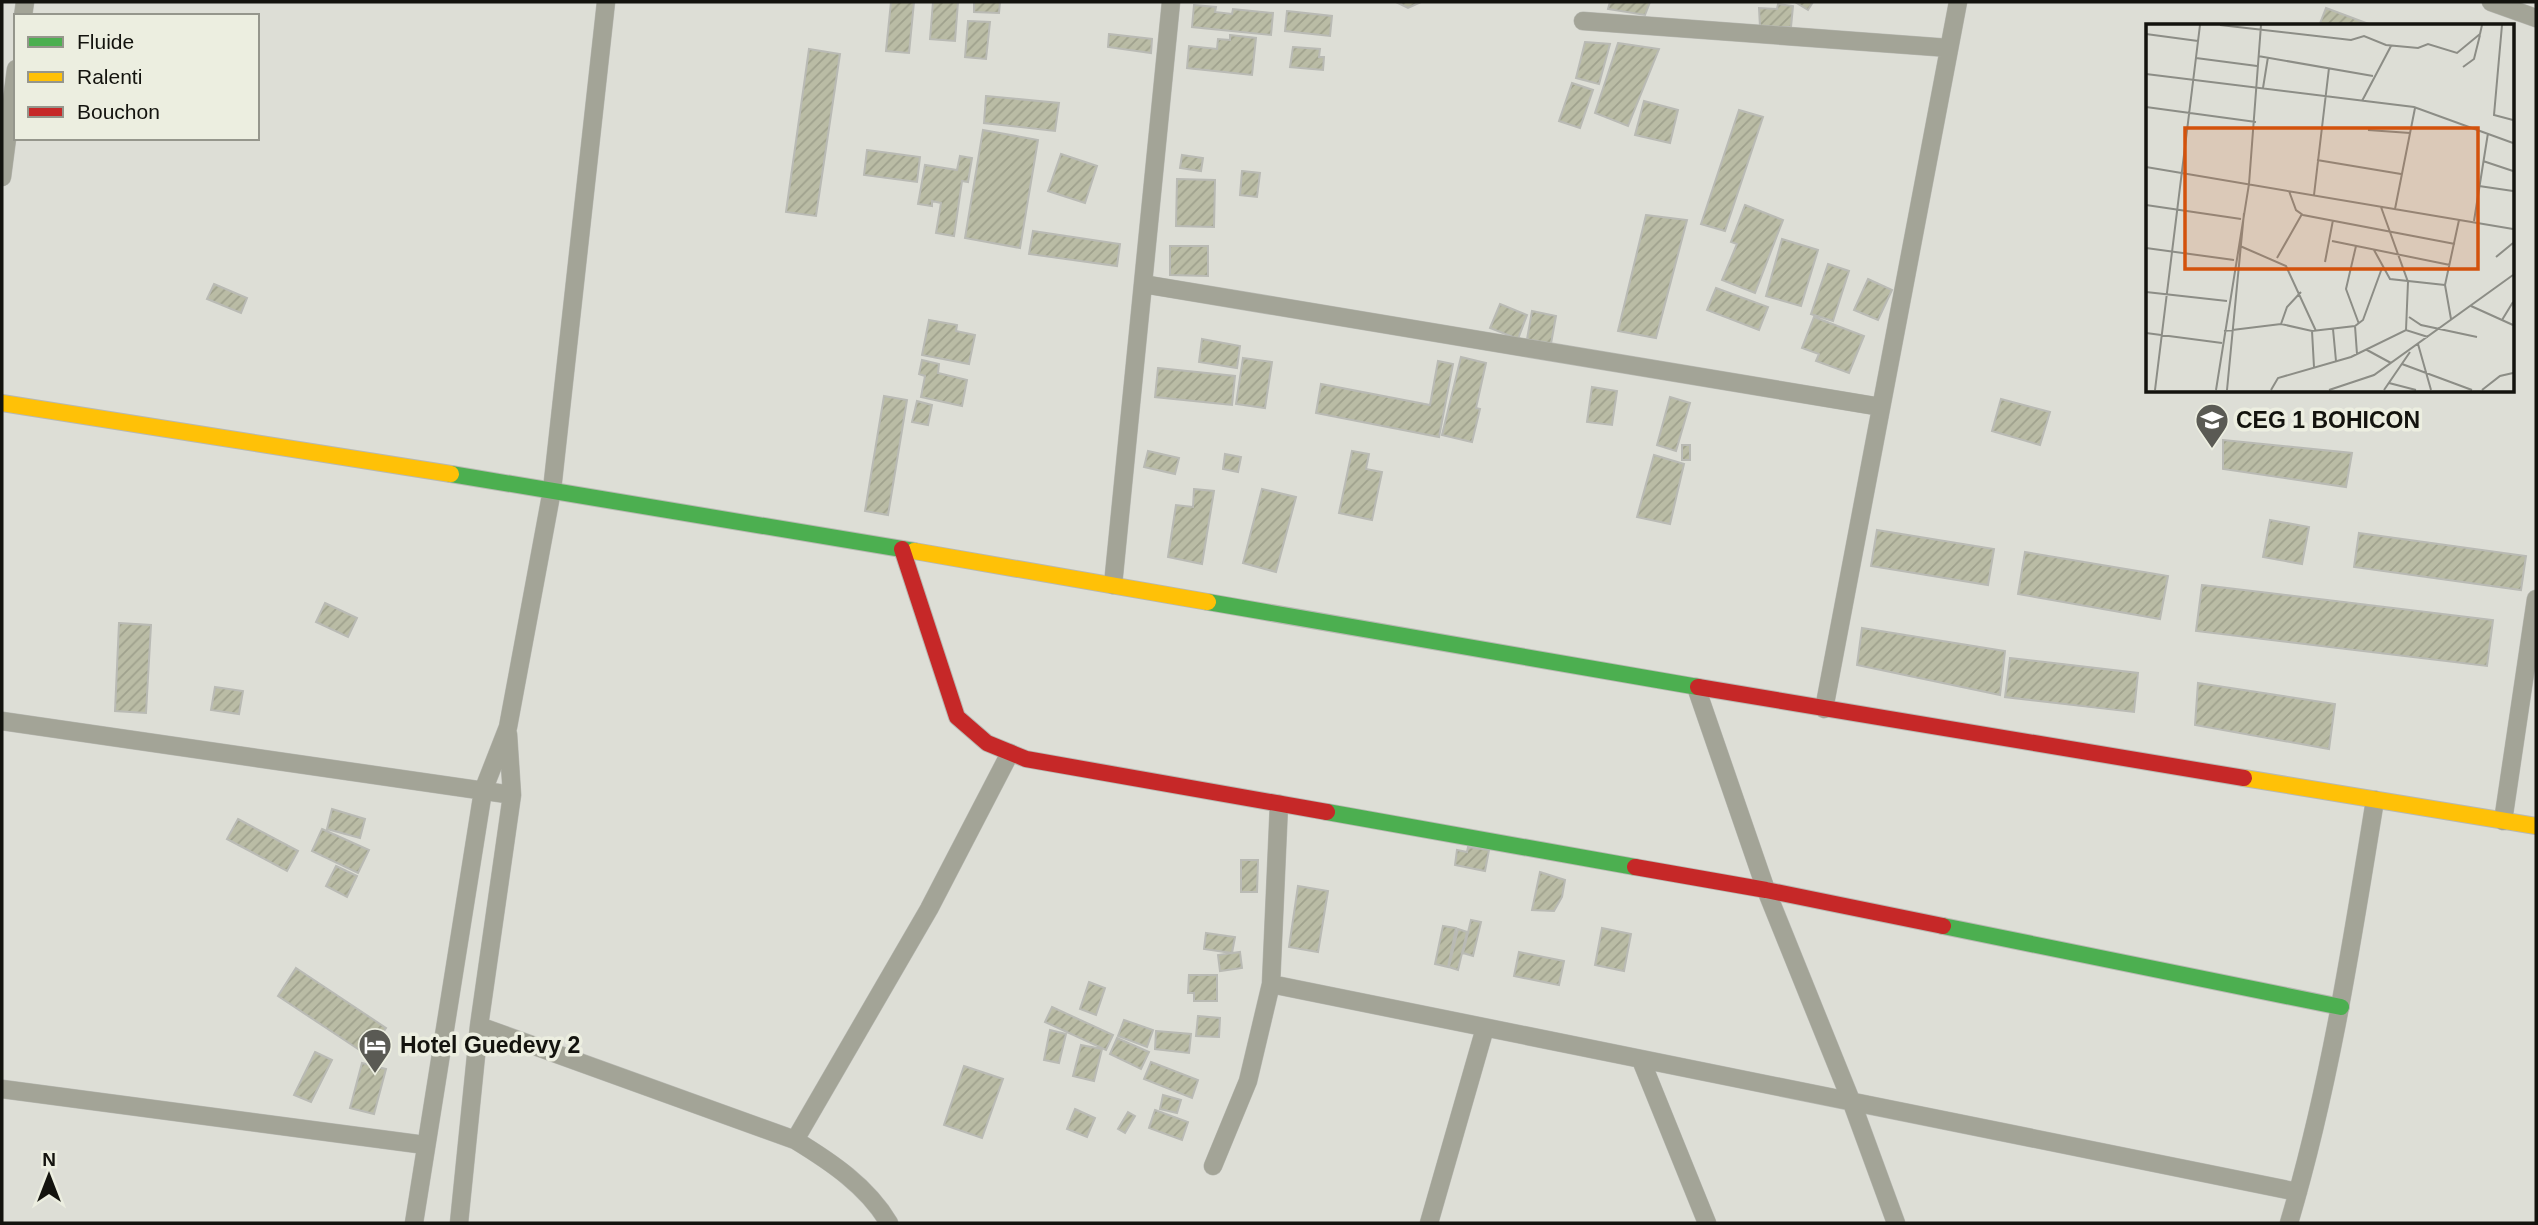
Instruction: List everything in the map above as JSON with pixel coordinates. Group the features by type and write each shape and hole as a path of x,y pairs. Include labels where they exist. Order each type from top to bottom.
{"street":[{"path":"414,1223 483,791 508,727 552,490 606,2"},
{"path":"1113,585 1171,2"},
{"path":"1824,709 1958,2"},
{"path":"2491,2 2536,18"},
{"path":"1583,21 1949,48"},
{"path":"2,177 14,84"},
{"path":"1143,284 1881,407"},
{"path":"2,404 552,490 1824,709 2536,826"},
{"path":"902,549 957,717 987,743 1026,759 1766,890 2341,1007"},
{"path":"2503,821 2536,599"},
{"path":"1696,687 1766,890 1852,1103 1896,1223"},
{"path":"2,721 512,795"},
{"path":"459,1223 479,1026 512,795 508,727"},
{"path":"795,1140 929,909 1010,753"},
{"path":"2289,1223 2322,1099 2341,1007 2375,800"},
{"path":"1213,1166 1248,1081 1271,984 1279,804"},
{"path":"1271,984 2298,1192"},
{"path":"479,1026 795,1140 832,1163 878,1204 889,1223"},
{"path":"1429,1223 1485,1028"},
{"path":"1641,1060 1706,1223"},
{"path":"2,1089 425,1145"}],"building":[{"path":"891,2 914,2 909,53 886,51"},
{"path":"933,2 958,2 955,41 930,39"},
{"path":"974,2 1000,2 999,13 974,12"},
{"path":"1396,2 1421,2 1408,8"},
{"path":"1610,2 1650,2 1645,15 1608,9"},
{"path":"1795,2 1813,2 1808,10"},
{"path":"1778,4 1793,6 1791,27 1760,27 1759,8 1777,9"},
{"path":"1194,5 1216,7 1215,12 1232,14 1233,9 1273,13 1271,35 1192,27"},
{"path":"2326,8 2369,24 2320,24"},
{"path":"1287,11 1332,16 1330,36 1285,31"},
{"path":"968,21 990,22 986,59 965,57"},
{"path":"1109,34 1152,39 1151,53 1108,47"},
{"path":"1230,35 1256,38 1252,75 1187,68 1189,46 1217,49 1218,39 1230,40"},
{"path":"1585,42 1610,44 1599,84 1576,78"},
{"path":"1618,43 1659,49 1628,126 1595,113"},
{"path":"1293,47 1320,49 1319,57 1324,57 1323,70 1290,67"},
{"path":"809,49 840,54 816,216 786,212"},
{"path":"1572,83 1593,90 1580,128 1559,121"},
{"path":"986,96 1059,103 1055,131 984,123"},
{"path":"1644,101 1678,110 1670,143 1635,135"},
{"path":"1739,110 1763,117 1725,231 1701,224"},
{"path":"983,130 1038,140 1020,248 965,238"},
{"path":"867,150 920,157 917,182 864,175"},
{"path":"1061,154 1097,166 1085,203 1048,191"},
{"path":"1182,155 1203,158 1201,171 1180,168"},
{"path":"960,156 972,158 968,182 962,181 954,236 936,233 941,203 932,201 932,206 918,204 925,165 957,170"},
{"path":"1242,171 1260,173 1257,197 1240,195"},
{"path":"1177,179 1215,180 1214,227 1176,226"},
{"path":"1745,205 1783,220 1755,293 1722,280 1737,244 1731,242"},
{"path":"1646,215 1687,220 1656,338 1618,331"},
{"path":"1033,231 1120,244 1117,266 1029,254"},
{"path":"1782,239 1818,250 1801,306 1766,296"},
{"path":"1170,246 1208,246 1208,276 1170,275"},
{"path":"1828,264 1849,271 1833,321 1811,314"},
{"path":"1868,279 1892,290 1878,320 1854,310"},
{"path":"214,284 247,298 241,313 207,299"},
{"path":"1716,288 1768,307 1759,330 1707,310"},
{"path":"1500,304 1527,315 1518,339 1490,328"},
{"path":"1532,311 1556,316 1550,349 1526,345"},
{"path":"1814,317 1864,336 1849,373 1816,361 1819,354 1802,348"},
{"path":"929,320 957,325 956,331 975,335 969,364 922,355"},
{"path":"1202,339 1240,346 1237,368 1199,362"},
{"path":"1461,357 1486,363 1476,408 1480,409 1472,442 1442,435"},
{"path":"1243,358 1272,362 1265,408 1236,404"},
{"path":"922,360 939,364 938,373 967,380 962,406 921,397 925,376 919,374"},
{"path":"1438,361 1453,364 1439,437 1316,413 1321,384 1430,405"},
{"path":"1158,368 1235,376 1232,405 1155,397"},
{"path":"1592,387 1617,391 1612,425 1587,422"},
{"path":"884,396 907,400 888,515 865,511"},
{"path":"1670,397 1690,403 1676,451 1657,445"},
{"path":"2001,399 2050,412 2040,445 1992,431"},
{"path":"917,401 932,405 928,425 912,422"},
{"path":"2223,440 2352,453 2346,487 2223,469"},
{"path":"1682,445 1690,445 1690,460 1682,460"},
{"path":"1148,451 1179,458 1175,474 1144,467"},
{"path":"1352,451 1369,454 1366,469 1382,472 1372,520 1339,513"},
{"path":"1225,454 1241,457 1238,472 1223,469"},
{"path":"1654,455 1684,464 1670,524 1637,517"},
{"path":"1194,489 1214,491 1202,564 1168,557 1176,505 1193,507"},
{"path":"1262,489 1296,497 1276,572 1243,563"},
{"path":"2270,520 2309,527 2302,564 2263,557"},
{"path":"1877,530 1994,549 1988,585 1871,566"},
{"path":"2359,533 2526,556 2521,590 2354,567"},
{"path":"2025,552 2168,576 2160,619 2018,594"},
{"path":"2202,585 2493,620 2487,666 2196,631"},
{"path":"325,603 357,618 348,637 316,622"},
{"path":"119,623 151,625 146,713 115,711"},
{"path":"1862,628 2005,651 2000,695 1857,665"},
{"path":"2010,658 2138,673 2134,712 2005,697"},
{"path":"2198,683 2335,704 2329,749 2195,725"},
{"path":"215,687 243,691 239,714 211,710"},
{"path":"332,809 365,819 360,838 327,829"},
{"path":"238,819 298,851 287,871 227,839"},
{"path":"322,829 369,850 358,873 312,851"},
{"path":"1468,847 1489,850 1485,871 1455,865 1457,850 1467,852"},
{"path":"1241,860 1258,860 1257,892 1241,892"},
{"path":"336,866 357,876 347,897 326,886"},
{"path":"1540,872 1565,880 1562,897 1554,911 1532,910"},
{"path":"1298,886 1328,891 1318,952 1289,947"},
{"path":"1471,920 1481,922 1473,956 1463,953"},
{"path":"1443,926 1456,928 1448,967 1435,964"},
{"path":"1602,928 1631,934 1624,971 1595,965"},
{"path":"1458,929 1467,932 1458,970 1449,967"},
{"path":"1206,933 1235,937 1232,953 1204,949"},
{"path":"1240,952 1242,968 1220,971 1218,955"},
{"path":"1519,952 1564,961 1559,985 1514,976"},
{"path":"296,968 386,1028 367,1055 278,996"},
{"path":"1189,975 1217,975 1217,1001 1194,1001 1194,993 1188,993"},
{"path":"1089,982 1105,988 1096,1015 1080,1009"},
{"path":"1052,1007 1113,1035 1106,1050 1045,1022"},
{"path":"1198,1016 1220,1018 1219,1037 1196,1036"},
{"path":"1124,1020 1153,1030 1147,1047 1118,1036"},
{"path":"1050,1030 1066,1034 1059,1063 1044,1060"},
{"path":"1156,1031 1191,1034 1189,1053 1155,1049"},
{"path":"1117,1038 1149,1052 1141,1069 1110,1054"},
{"path":"1081,1045 1102,1049 1094,1081 1073,1076"},
{"path":"315,1052 332,1060 311,1102 294,1095"},
{"path":"1151,1062 1198,1080 1192,1098 1144,1079"},
{"path":"362,1063 386,1069 374,1114 350,1108"},
{"path":"964,1066 1003,1079 982,1138 944,1125"},
{"path":"1163,1095 1181,1100 1177,1113 1160,1109"},
{"path":"1075,1109 1095,1118 1087,1137 1067,1129"},
{"path":"1155,1110 1188,1122 1182,1140 1149,1128"},
{"path":"1128,1112 1135,1116 1125,1133 1118,1129"}],"traffic: fast":[{"path":"451,474 914,551"},
{"path":"1208,602 1698,687"},
{"path":"1327,812 1635,867"},
{"path":"1943,926 2341,1007"}],"traffic: slow":[{"path":"2,403 451,474"},
{"path":"914,551 1208,602"},
{"path":"2244,778 2536,826"}],"traffic: jam":[{"path":"902,549 957,717 987,743 1026,759 1327,812"},
{"path":"1698,687 2244,778"},
{"path":"1635,867 1943,926"}],"place":[{"name":"CEG 1 BOHICON","path":"2212,450"},
{"name":"Hotel Guedevy 2","path":"375,1075"}]}
